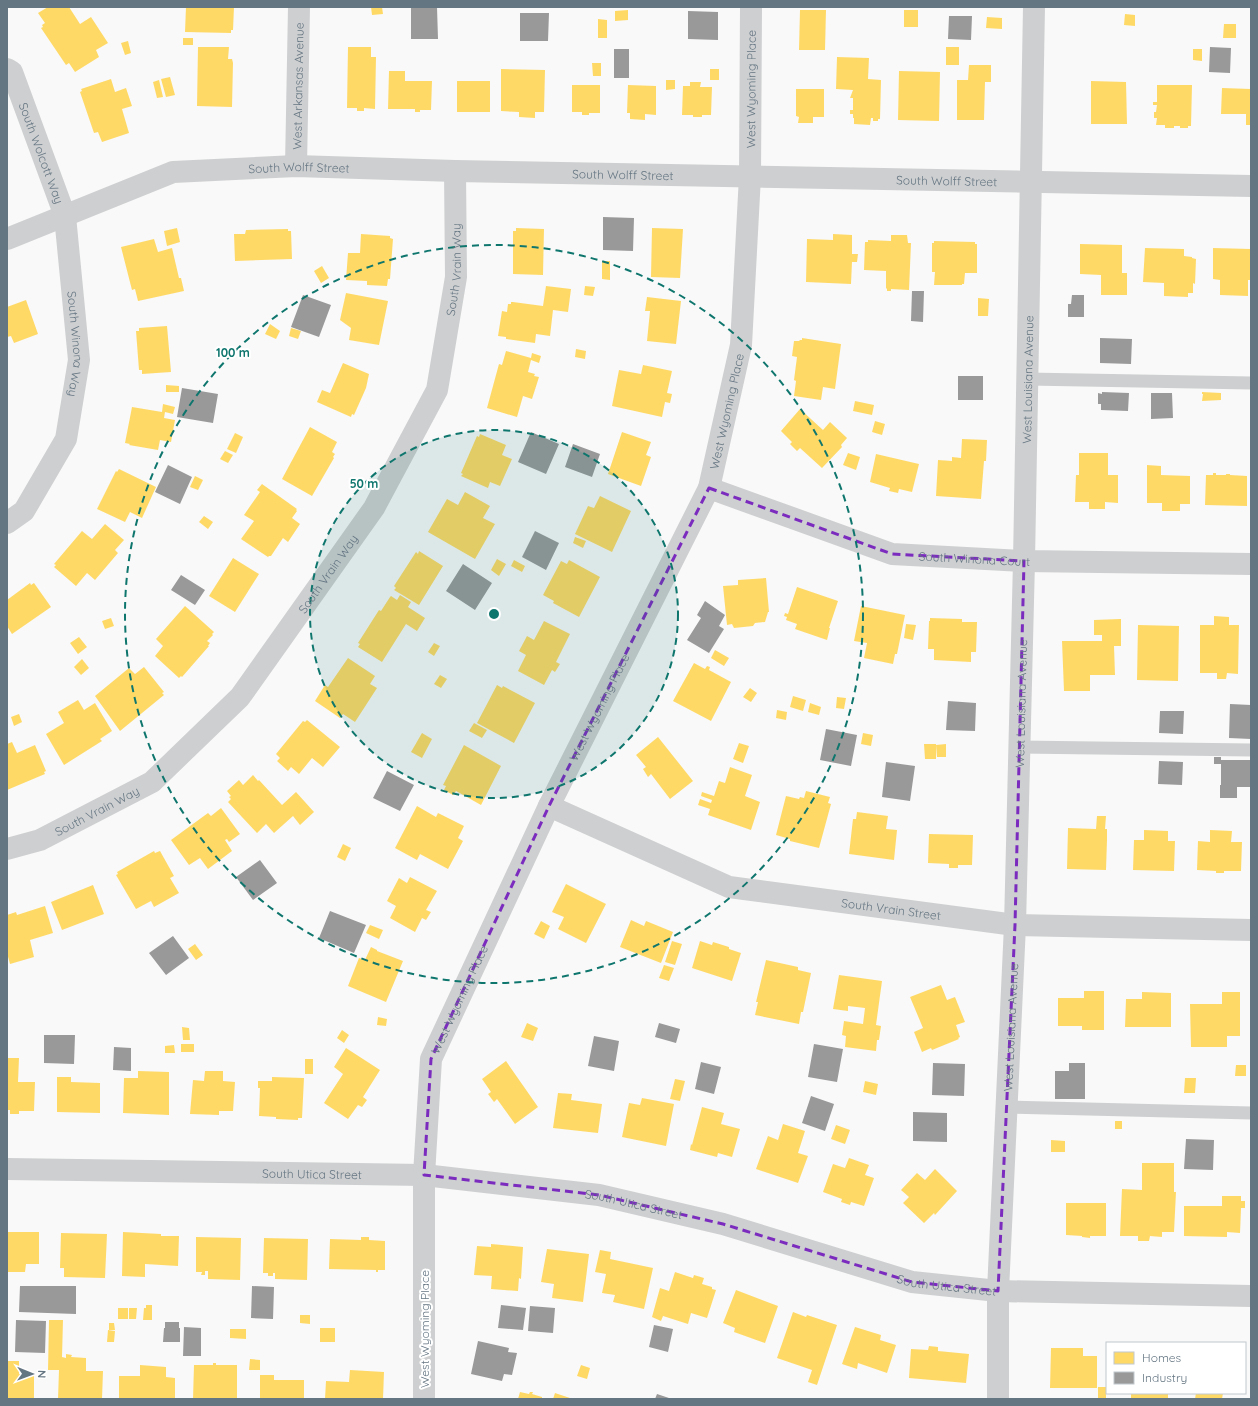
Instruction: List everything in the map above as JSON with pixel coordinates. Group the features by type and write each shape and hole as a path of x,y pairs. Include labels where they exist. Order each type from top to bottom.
{"street":[{"name":"West Arkansas Avenue","path":"296,166 299,7"},
{"name":"West Wyoming Place","path":"424,1399 424,1175 431,1059 550,806 709,488 741,344 750,176 751,7"},
{"name":"West Louisiana Avenue","path":"998,1399 998,1291 1015,925 1024,561 1034,7"},
{"name":"South Wolcott Way","path":"7,69 12,72 65,216"},
{"name":"South Wolff Street","path":"7,239 173,172 296,166 455,171 1251,186"},
{"name":"South Vrain Way","path":"7,849 40,840 152,782 240,697 374,508 437,390 456,277 455,171"},
{"name":"South Winona Way","path":"7,523 24,511 66,439 79,360 65,216"},
{"name":"South Winona Court","path":"709,488 892,554 1024,561 1251,564"},
{"name":"South Vrain Street","path":"550,806 729,887 1015,925 1251,930"},
{"name":"South Utica Street","path":"7,1169 424,1175 599,1195 723,1224 912,1282 998,1291 1251,1296"}],"lane":[{"path":"1027,379 1251,383"},
{"path":"1019,747 1251,750"},
{"path":"1006,1107 1251,1113"}],"highlighted area":[{"path":"709,488 892,554 1024,561 1015,925 998,1291 912,1282 723,1224 599,1195 424,1175 431,1059 549,806"}],"building: Homes":[{"path":"48,7 69,7 80,24 91,17 108,43 96,50 99,57 75,72 69,63 66,65 41,28 45,23 38,13"},
{"path":"186,7 234,7 233,30 231,30 231,33 185,32"},
{"path":"371,7 382,7 383,14 372,15"},
{"path":"628,10 628,20 615,21 615,11"},
{"path":"800,10 826,10 825,50 799,50"},
{"path":"904,10 918,10 918,27 904,27"},
{"path":"1125,14 1135,15 1135,26 1124,25"},
{"path":"987,17 1002,18 1002,29 986,28"},
{"path":"598,19 607,20 607,38 598,38"},
{"path":"1224,24 1236,24 1236,38 1223,38"},
{"path":"183,38 193,38 193,45 183,45"},
{"path":"128,41 131,53 125,55 121,43"},
{"path":"198,47 229,47 228,59 232,59 233,63 232,107 197,106"},
{"path":"348,47 371,47 371,57 376,57 375,109 364,108 364,111 357,111 357,108 347,108"},
{"path":"946,47 959,47 959,65 946,65"},
{"path":"1193,49 1202,49 1202,61 1193,60"},
{"path":"837,57 869,58 868,79 881,80 880,119 878,119 878,121 873,121 873,118 871,118 870,125 854,124 853,114 850,114 850,110 853,110 853,98 850,98 853,90 836,89"},
{"path":"592,63 601,63 601,76 593,76"},
{"path":"969,65 991,65 991,82 985,82 984,120 957,120 957,80 968,80"},
{"path":"501,69 545,70 544,112 535,112 535,118 519,117 519,112 501,111"},
{"path":"710,69 719,69 719,80 710,80"},
{"path":"389,71 405,71 405,81 432,81 431,110 420,110 420,112 415,112 415,109 388,109"},
{"path":"899,71 940,72 939,121 898,120"},
{"path":"170,77 175,95 166,97 161,79"},
{"path":"111,79 115,92 126,88 132,106 122,109 129,133 102,142 98,132 94,133 80,92 82,91 81,89"},
{"path":"159,80 163,97 157,98 153,82"},
{"path":"666,80 675,80 675,89 666,90"},
{"path":"457,81 490,81 490,112 457,112"},
{"path":"1091,81 1126,82 1127,124 1091,124"},
{"path":"690,82 701,82 700,87 712,87 711,115 693,117 693,115 682,115 683,86 690,86"},
{"path":"572,85 600,85 600,113 589,113 589,115 582,115 582,112 572,112"},
{"path":"628,85 656,86 656,115 645,114 645,120 630,119 630,113 627,113"},
{"path":"1157,85 1192,85 1191,126 1188,126 1188,128 1174,126 1174,128 1165,128 1165,125 1156,125 1157,118 1154,118 1154,112 1156,112 1157,105 1153,105 1153,102 1157,102"},
{"path":"1222,88 1251,89 1251,125 1246,125 1246,114 1221,114"},
{"path":"796,89 824,89 824,117 813,117 813,123 798,123 799,117 796,116"},
{"path":"177,228 180,242 167,246 164,231"},
{"path":"516,228 544,229 543,275 513,274 513,231 516,231"},
{"path":"652,228 683,229 680,278 651,277"},
{"path":"288,229 288,231 291,231 292,259 235,261 234,234 245,234 246,230"},
{"path":"361,234 390,236 390,238 393,239 390,279 388,279 387,286 367,285 367,281 346,280 348,253 360,253"},
{"path":"833,234 852,235 852,254 858,254 857,262 852,262 851,284 806,282 807,239 833,240"},
{"path":"891,235 907,235 908,243 911,243 909,290 891,289 891,291 887,291 886,271 864,270 865,242 868,242 868,240 891,241"},
{"path":"154,239 158,252 172,248 179,278 181,278 184,291 138,301 135,289 132,290 121,247"},
{"path":"934,241 975,242 975,244 977,244 977,273 965,273 964,284 962,285 934,285 935,272 932,272 932,243 934,243"},
{"path":"1080,244 1122,245 1122,273 1127,273 1127,295 1101,295 1101,275 1080,274"},
{"path":"1145,248 1184,249 1184,256 1196,259 1195,284 1193,283 1193,293 1188,293 1188,297 1164,296 1164,283 1143,282"},
{"path":"1213,248 1251,249 1251,280 1248,280 1248,296 1220,295 1220,280 1213,279"},
{"path":"602,261 610,261 610,280 602,279"},
{"path":"322,266 329,278 321,283 314,271"},
{"path":"546,286 571,289 568,312 553,310 550,336 536,334 535,343 506,339 506,337 498,336 502,311 507,312 508,304 513,302 543,306"},
{"path":"585,286 595,287 593,296 584,295"},
{"path":"346,293 388,301 379,345 349,340 351,328 340,320"},
{"path":"647,297 681,301 676,344 647,341 650,311 645,311"},
{"path":"978,298 989,299 988,316 978,316"},
{"path":"26,300 38,334 14,343 11,336 7,337 7,307"},
{"path":"270,324 280,331 276,339 265,334"},
{"path":"167,326 171,372 142,374 142,370 139,370 136,331 139,331 139,328"},
{"path":"291,328 301,331 298,339 289,336"},
{"path":"802,338 841,344 835,389 823,387 821,400 794,396 796,381 794,380 797,357 792,356 794,341 802,340"},
{"path":"576,349 586,351 585,359 575,357"},
{"path":"506,351 531,358 532,353 541,356 539,363 531,360 528,372 539,377 532,399 523,396 517,417 487,408 499,364 502,365"},
{"path":"343,363 369,374 366,388 354,415 352,414 351,417 317,402 322,390 330,393"},
{"path":"643,365 672,371 667,393 672,394 670,403 665,402 662,417 612,406 619,370 641,374"},
{"path":"166,385 179,386 179,392 166,392"},
{"path":"1202,392 1221,393 1221,400 1202,401"},
{"path":"855,401 874,405 872,415 853,411"},
{"path":"163,404 175,407 173,414 165,412 164,418 175,420 171,442 160,440 158,450 125,443 132,407 162,412"},
{"path":"800,409 823,430 830,422 847,438 841,445 842,447 822,468 800,448 797,451 790,444 792,442 781,431"},
{"path":"875,421 885,424 882,435 872,432"},
{"path":"310,427 337,442 332,452 335,454 333,457 334,458 312,496 282,479"},
{"path":"622,432 651,442 646,455 651,457 641,486 608,474"},
{"path":"235,433 243,437 236,453 227,449"},
{"path":"480,434 506,445 502,455 512,459 500,486 490,482 488,488 461,476 477,436 479,437"},
{"path":"962,439 987,440 981,499 936,496 938,460 952,461 952,457 961,458"},
{"path":"225,451 233,455 228,463 220,459"},
{"path":"848,453 860,457 856,470 843,465"},
{"path":"1079,453 1108,453 1108,475 1118,475 1118,503 1105,502 1105,509 1089,509 1089,502 1075,502 1076,475 1079,475"},
{"path":"876,454 919,464 912,492 899,489 898,493 889,491 890,488 870,482"},
{"path":"1147,465 1161,466 1161,475 1190,476 1190,504 1180,504 1180,511 1162,511 1162,503 1147,503"},
{"path":"119,469 156,487 142,518 130,512 125,522 97,509 116,471 117,472"},
{"path":"1213,473 1216,473 1216,475 1230,474 1247,476 1247,506 1205,505 1206,475 1213,475"},
{"path":"195,476 203,480 198,490 190,487"},
{"path":"262,484 297,509 292,518 300,524 288,542 283,538 271,556 268,557 241,539 254,521 244,515 260,492 257,490"},
{"path":"465,492 490,506 483,518 495,524 475,559 428,532 447,499 458,505"},
{"path":"600,496 631,511 612,552 575,534 588,506 594,508"},
{"path":"204,516 213,522 208,529 199,522"},
{"path":"105,524 124,540 115,550 118,553 95,580 87,573 76,586 54,567 56,565 54,564 82,531 92,539"},
{"path":"575,537 586,541 583,548 573,543"},
{"path":"419,551 443,566 419,605 394,590 396,588 394,586 416,552 418,554"},
{"path":"233,558 259,574 235,612 209,596"},
{"path":"497,559 506,564 499,576 491,570"},
{"path":"514,560 525,566 522,572 511,566"},
{"path":"569,560 600,577 579,617 553,603 554,601 543,595 561,561 567,564"},
{"path":"766,578 769,612 765,622 755,623 753,626 734,628 732,624 727,625 723,586 738,585 738,580"},
{"path":"30,583 31,585 34,583 51,607 12,634 7,626 7,600"},
{"path":"797,587 838,601 829,628 827,640 795,629 797,624 786,620 787,617 784,616 785,613 788,614"},
{"path":"400,595 411,602 408,607 425,618 417,631 406,624 382,662 358,647 360,644 358,643 379,610 381,611 390,597 391,596 397,600"},
{"path":"185,606 214,632 207,641 210,643 209,646 182,677 181,676 179,678 155,656 163,646 156,639"},
{"path":"861,606 905,615 897,654 895,654 893,664 864,658 867,643 854,641"},
{"path":"1214,616 1229,617 1229,625 1239,625 1238,674 1227,673 1226,679 1217,679 1217,673 1200,673 1200,625 1214,625"},
{"path":"111,618 114,626 105,629 102,621"},
{"path":"930,618 962,619 962,622 977,622 976,652 971,652 971,662 934,660 934,649 928,649"},
{"path":"1121,619 1121,646 1114,646 1115,675 1090,675 1090,691 1064,691 1062,641 1102,641 1102,635 1094,635 1094,620"},
{"path":"544,621 570,634 556,662 560,664 555,672 552,670 544,685 518,671 526,655 519,651 527,636 534,640"},
{"path":"906,624 916,625 913,640 904,638"},
{"path":"1138,625 1179,626 1178,681 1137,680"},
{"path":"79,637 87,647 78,654 70,643"},
{"path":"434,643 440,646 434,656 428,652"},
{"path":"715,650 729,658 724,666 711,658"},
{"path":"348,658 375,676 370,684 377,688 355,722 343,714 340,718 315,701 325,685 328,687"},
{"path":"82,659 89,668 81,675 74,667"},
{"path":"694,663 705,669 707,666 710,667 709,670 731,682 711,721 673,701"},
{"path":"144,667 164,692 162,693 164,695 120,731 95,696 129,668 135,674"},
{"path":"440,675 447,679 441,688 434,684"},
{"path":"497,685 502,688 503,686 535,703 514,743 477,723"},
{"path":"750,688 757,693 751,702 743,697"},
{"path":"793,696 806,700 803,711 790,707"},
{"path":"837,697 846,698 844,709 836,708"},
{"path":"78,700 84,710 95,703 112,731 100,739 102,741 64,765 46,734 64,723 58,712"},
{"path":"810,703 821,707 819,715 808,712"},
{"path":"777,710 787,712 786,720 776,718"},
{"path":"19,714 22,722 14,726 11,717"},
{"path":"307,720 340,747 323,767 312,758 299,774 291,767 288,771 277,761 280,758 276,754 303,721 305,722"},
{"path":"474,723 487,730 482,738 469,731"},
{"path":"422,733 432,739 422,758 411,752"},
{"path":"863,733 873,735 871,746 861,744"},
{"path":"658,737 693,781 670,799 651,774 648,777 643,769 646,767 636,755"},
{"path":"12,742 17,753 35,745 46,771 44,772 45,774 7,790 7,744"},
{"path":"739,743 749,746 743,763 733,759"},
{"path":"924,744 936,744 936,759 925,759"},
{"path":"946,744 946,757 937,757 936,745"},
{"path":"464,745 501,766 481,805 456,791 453,795 444,790 446,786 443,785"},
{"path":"730,767 752,775 745,796 760,802 751,830 708,815 710,809 698,805 700,799 711,803 712,800 701,796 702,792 714,796 719,781 725,783"},
{"path":"253,775 282,805 296,792 314,812 300,825 293,816 274,833 266,824 257,833 228,802 231,799 229,797 231,796 227,791 239,780 243,785"},
{"path":"806,791 830,797 828,803 831,804 819,848 790,841 790,839 776,835 786,796 799,799 800,797 804,798"},
{"path":"417,806 436,817 438,813 464,826 458,838 463,841 448,869 420,854 417,860 395,848"},
{"path":"221,808 240,834 229,842 227,839 225,840 232,851 208,869 200,858 189,865 171,840 208,813 211,816"},
{"path":"857,812 888,816 886,829 897,830 894,860 849,854 853,819 856,819"},
{"path":"1097,816 1106,816 1106,870 1067,869 1068,828 1096,829"},
{"path":"1144,830 1168,831 1168,841 1175,841 1174,871 1133,870 1134,840 1144,840"},
{"path":"1210,830 1232,831 1231,842 1242,842 1241,871 1224,871 1224,873 1216,873 1216,871 1197,870 1198,841 1210,842"},
{"path":"929,834 973,835 972,865 958,865 958,868 949,868 949,864 928,863"},
{"path":"343,844 351,848 345,861 337,857"},
{"path":"154,851 155,853 160,851 174,876 170,878 179,893 154,907 151,901 136,909 116,875 118,874 117,872"},
{"path":"410,877 437,891 426,910 431,912 426,920 422,918 415,932 390,918 396,906 387,901 399,878 407,883"},
{"path":"566,884 606,904 586,943 558,929 564,917 552,912"},
{"path":"93,885 104,914 62,930 51,902"},
{"path":"45,906 53,933 30,940 34,957 10,964 7,953 7,915 16,912 17,915"},
{"path":"631,920 644,926 646,921 673,932 661,963 620,947"},
{"path":"541,921 550,926 544,939 534,934"},
{"path":"370,925 383,930 379,939 366,933"},
{"path":"672,941 682,944 675,965 665,962"},
{"path":"700,941 712,945 713,942 741,953 732,981 692,968"},
{"path":"195,944 203,955 196,960 188,949"},
{"path":"371,947 377,951 403,961 386,1002 348,986 359,958 365,960"},
{"path":"766,960 798,967 798,970 811,973 799,1024 755,1015 758,1002 756,1002"},
{"path":"664,965 674,968 669,981 659,978"},
{"path":"839,975 882,981 876,1025 881,1026 876,1051 845,1047 846,1036 842,1035 844,1021 863,1024 865,1008 848,1006 848,1011 833,1009"},
{"path":"941,985 947,1000 955,997 965,1022 956,1025 960,1037 958,1038 959,1039 932,1050 931,1048 922,1052 914,1032 923,1028 910,997"},
{"path":"1084,991 1104,991 1104,1030 1082,1030 1082,1026 1058,1026 1058,998 1084,998"},
{"path":"1142,992 1171,993 1171,1027 1125,1027 1126,999 1142,999"},
{"path":"1222,992 1240,992 1240,1036 1227,1036 1227,1047 1191,1047 1190,1004 1222,1004"},
{"path":"378,1017 387,1019 386,1026 377,1025"},
{"path":"527,1023 538,1028 533,1041 521,1037"},
{"path":"182,1027 189,1028 190,1040 183,1040"},
{"path":"342,1030 349,1035 344,1043 337,1038"},
{"path":"181,1044 194,1044 194,1052 181,1052"},
{"path":"174,1045 175,1053 165,1053 165,1046"},
{"path":"346,1048 380,1070 363,1097 367,1100 362,1107 358,1105 348,1119 324,1103 343,1074 334,1067"},
{"path":"7,1058 19,1058 18,1082 35,1082 34,1111 19,1111 19,1114 10,1114 10,1110 7,1110"},
{"path":"305,1059 313,1059 313,1074 305,1074"},
{"path":"506,1061 538,1107 515,1124 497,1099 494,1102 488,1094 491,1092 482,1079"},
{"path":"1236,1065 1246,1065 1246,1076 1235,1076"},
{"path":"138,1071 169,1072 169,1115 123,1113 124,1078 138,1078"},
{"path":"205,1071 223,1071 223,1081 235,1082 233,1111 219,1111 219,1115 190,1114 193,1080 204,1081"},
{"path":"57,1077 71,1077 71,1082 100,1083 100,1113 57,1112"},
{"path":"272,1077 304,1078 302,1118 298,1118 298,1120 276,1119 276,1117 259,1116 260,1088 258,1088 258,1081 272,1081"},
{"path":"1185,1078 1196,1078 1195,1093 1184,1093"},
{"path":"675,1079 685,1081 680,1101 670,1099"},
{"path":"865,1081 878,1084 876,1095 863,1092"},
{"path":"558,1093 572,1094 571,1100 602,1104 598,1133 553,1128"},
{"path":"642,1098 674,1104 666,1146 622,1137 629,1103 640,1105"},
{"path":"702,1107 724,1113 721,1124 740,1129 732,1157 718,1153 717,1157 690,1150"},
{"path":"1115,1121 1122,1121 1122,1129 1115,1129"},
{"path":"783,1124 805,1131 798,1153 808,1156 798,1183 756,1169 768,1136 778,1140"},
{"path":"836,1125 850,1130 845,1144 831,1139"},
{"path":"1051,1140 1065,1141 1065,1152 1051,1152"},
{"path":"849,1158 869,1165 865,1175 874,1178 864,1206 851,1202 850,1205 841,1202 842,1199 823,1192 833,1164 845,1168"},
{"path":"1142,1163 1174,1163 1174,1192 1176,1192 1174,1232 1162,1232 1162,1237 1150,1236 1149,1241 1138,1241 1138,1236 1120,1236 1122,1189 1142,1190"},
{"path":"935,1169 957,1191 935,1215 934,1213 924,1223 903,1203 909,1197 901,1190 917,1173 925,1180"},
{"path":"1222,1196 1241,1196 1241,1201 1245,1201 1245,1208 1241,1208 1240,1233 1227,1232 1227,1237 1184,1236 1184,1206 1222,1206"},
{"path":"1066,1203 1106,1203 1106,1236 1090,1236 1090,1238 1066,1235"},
{"path":"7,1232 39,1232 39,1264 26,1264 25,1272 7,1272"},
{"path":"123,1232 161,1234 161,1236 179,1236 178,1266 145,1264 145,1277 122,1276"},
{"path":"61,1233 107,1234 105,1278 64,1277 64,1268 60,1268"},
{"path":"196,1237 241,1238 240,1280 208,1279 208,1271 205,1271 205,1275 201,1275 202,1272 196,1272"},
{"path":"361,1237 369,1237 369,1240 385,1241 385,1270 378,1270 378,1272 376,1272 376,1270 329,1269 330,1239 361,1240"},
{"path":"264,1238 308,1239 307,1280 275,1279 275,1273 273,1273 273,1276 268,1276 268,1273 263,1273"},
{"path":"491,1244 523,1247 521,1279 519,1278 518,1291 491,1289 492,1276 474,1275 477,1246 491,1247"},
{"path":"547,1249 589,1254 583,1302 552,1298 554,1284 541,1282"},
{"path":"600,1250 611,1252 610,1259 653,1268 644,1309 613,1302 615,1295 602,1293 606,1274 595,1272"},
{"path":"675,1272 693,1278 694,1275 704,1278 702,1284 716,1290 707,1318 691,1313 688,1324 663,1316 661,1321 652,1317 660,1288 669,1291"},
{"path":"736,1290 778,1306 765,1343 734,1332 735,1328 723,1323"},
{"path":"146,1305 152,1305 152,1320 143,1320 144,1308 146,1308"},
{"path":"118,1308 128,1308 128,1319 118,1319"},
{"path":"129,1308 137,1308 136,1319 129,1319"},
{"path":"793,1312 837,1325 817,1385 808,1382 812,1370 777,1358"},
{"path":"300,1315 310,1315 310,1324 300,1323"},
{"path":"49,1320 63,1320 62,1357 66,1358 66,1354 72,1355 71,1357 86,1358 86,1371 103,1371 102,1399 58,1399 59,1370 48,1370"},
{"path":"109,1323 114,1323 115,1330 109,1330"},
{"path":"855,1327 881,1335 880,1340 896,1345 887,1373 858,1363 857,1369 842,1364"},
{"path":"320,1328 335,1328 335,1342 320,1342"},
{"path":"230,1329 246,1329 246,1339 230,1338"},
{"path":"108,1330 115,1331 114,1342 107,1342"},
{"path":"929,1346 938,1347 938,1351 969,1354 966,1383 909,1378 911,1349 928,1350"},
{"path":"1051,1348 1083,1348 1083,1356 1097,1356 1097,1388 1050,1388"},
{"path":"250,1359 260,1360 260,1370 249,1370"},
{"path":"7,1361 19,1361 19,1374 34,1374 34,1399 7,1399"},
{"path":"213,1363 216,1363 216,1365 237,1365 237,1399 193,1399 194,1365 213,1365"},
{"path":"140,1365 166,1367 166,1377 175,1378 175,1399 119,1399 119,1376 140,1376"},
{"path":"581,1365 590,1368 587,1379 577,1376"},
{"path":"350,1370 384,1372 383,1399 325,1399 326,1381 349,1382"},
{"path":"260,1375 274,1375 274,1380 304,1380 304,1399 260,1399"},
{"path":"1098,1387 1106,1387 1106,1398 1098,1398"},
{"path":"520,1392 529,1394 530,1392 533,1392 532,1394 542,1397 542,1399 518,1399"},
{"path":"555,1393 573,1399 553,1399"},
{"path":"1131,1394 1168,1394 1168,1399 1131,1399"},
{"path":"1196,1394 1223,1394 1222,1399 1195,1399"}],"building: Industry":[{"path":"411,7 437,7 438,39 411,39"},
{"path":"688,11 718,12 718,40 688,39"},
{"path":"520,13 549,13 548,41 520,41"},
{"path":"949,16 972,16 971,40 948,39"},
{"path":"1210,47 1231,48 1230,73 1209,72"},
{"path":"614,49 629,49 629,78 614,78"},
{"path":"603,217 634,218 633,251 603,250"},
{"path":"912,291 924,291 923,322 911,321"},
{"path":"303,295 331,305 319,337 291,327"},
{"path":"1072,295 1084,295 1084,317 1068,317 1068,304 1071,304"},
{"path":"1100,338 1132,339 1131,364 1100,363"},
{"path":"958,376 983,376 983,400 958,400"},
{"path":"182,388 218,394 213,423 177,417"},
{"path":"1102,392 1129,393 1128,411 1101,410 1101,404 1098,404 1098,393 1102,394"},
{"path":"1151,393 1172,393 1173,418 1151,419"},
{"path":"531,432 559,444 546,474 518,462"},
{"path":"573,444 600,454 592,477 565,467"},
{"path":"168,465 192,477 180,504 155,492"},
{"path":"535,531 559,543 546,570 522,557"},
{"path":"463,564 492,583 475,610 446,591"},
{"path":"181,575 205,590 195,605 171,590"},
{"path":"705,601 725,615 719,626 724,629 709,653 687,640 701,618 697,615"},
{"path":"948,701 976,703 975,731 946,730"},
{"path":"1230,704 1251,705 1251,739 1229,738"},
{"path":"1160,711 1184,711 1183,734 1159,733"},
{"path":"826,729 857,735 851,766 820,760"},
{"path":"1214,757 1221,757 1221,760 1250,760 1251,787 1237,787 1237,798 1220,798 1221,764 1214,764"},
{"path":"1159,761 1183,762 1182,785 1158,784"},
{"path":"886,762 915,766 910,801 882,797"},
{"path":"387,771 414,785 400,811 373,798"},
{"path":"260,860 277,883 253,900 236,877"},
{"path":"330,911 366,925 354,953 319,938"},
{"path":"173,936 189,958 166,975 149,953"},
{"path":"659,1023 680,1029 676,1043 655,1037"},
{"path":"44,1035 75,1035 74,1064 44,1063"},
{"path":"594,1036 619,1041 614,1071 588,1066"},
{"path":"814,1044 843,1049 837,1082 808,1077"},
{"path":"114,1047 131,1048 131,1071 113,1070"},
{"path":"701,1062 721,1067 714,1094 695,1089"},
{"path":"933,1063 965,1064 964,1096 932,1095"},
{"path":"1069,1063 1085,1063 1085,1099 1055,1099 1055,1071 1069,1071"},
{"path":"811,1096 834,1104 825,1131 802,1123"},
{"path":"913,1112 947,1113 947,1142 913,1141"},
{"path":"1186,1139 1214,1140 1213,1170 1184,1169"},
{"path":"20,1286 76,1286 76,1314 19,1312"},
{"path":"252,1286 274,1287 273,1319 251,1318"},
{"path":"501,1305 526,1308 523,1330 498,1328"},
{"path":"530,1306 555,1308 553,1333 528,1331"},
{"path":"16,1320 46,1321 45,1353 15,1352"},
{"path":"165,1322 179,1322 180,1342 163,1342"},
{"path":"654,1325 673,1329 668,1352 649,1347"},
{"path":"184,1327 201,1328 201,1356 183,1356"},
{"path":"478,1341 509,1348 508,1352 517,1353 512,1375 504,1374 502,1381 471,1374"},
{"path":"657,1394 672,1399 655,1399"}]}
